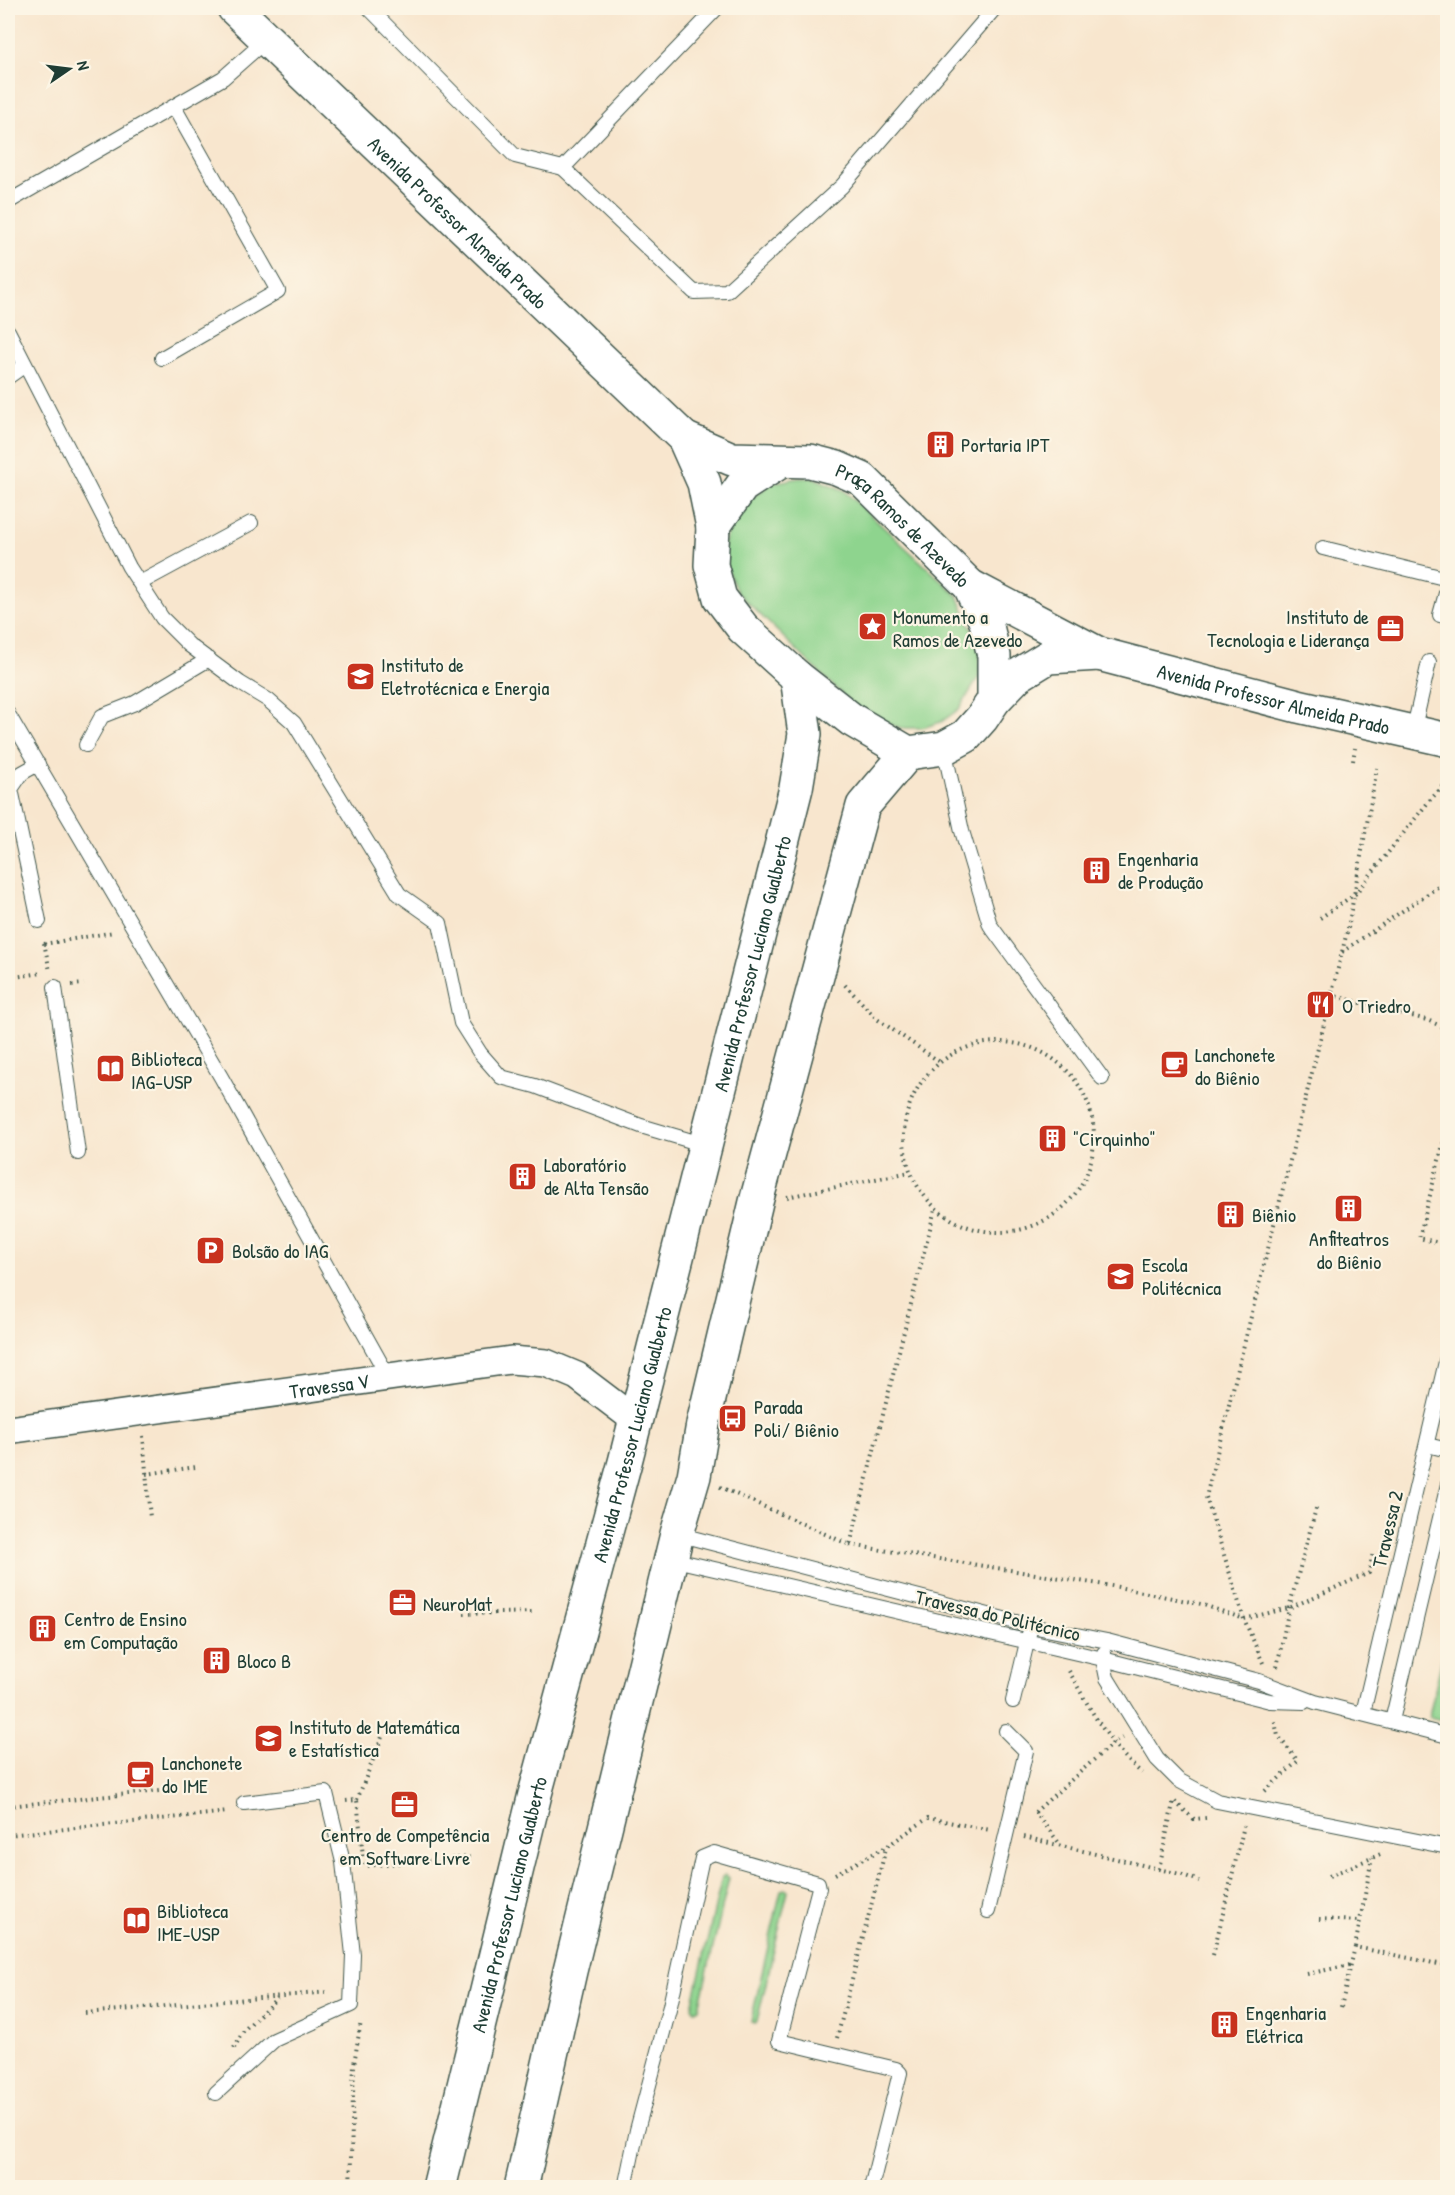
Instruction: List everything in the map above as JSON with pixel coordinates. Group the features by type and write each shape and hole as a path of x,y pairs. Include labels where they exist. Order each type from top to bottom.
{"street":[{"name":"Avenida Professor Almeida Prado","path":"234,8 684,438 732,459 781,461"},
{"name":"Avenida Professor Almeida Prado","path":"684,438 704,483 713,526"},
{"path":"781,461 742,486 713,526 711,564 720,598 743,628 797,677 852,720 908,753 944,748 966,736 994,700"},
{"name":"Praça Ramos de Azevedo","path":"781,461 810,461 837,468 862,479 970,586 986,622 991,645 994,700"},
{"name":"Avenida Professor Almeida Prado","path":"970,586 1099,654 1298,706 1448,741"},
{"name":"Avenida Professor Almeida Prado","path":"994,700 1017,676 1048,657 1099,654"},
{"name":"Avenida Professor Luciano Gualberto","path":"439,2187 535,1794 636,1420 796,788 805,734 797,677"},
{"path":"521,2187 570,1971 674,1546 694,1476 703,1424 756,1202 821,960 863,806 908,753"},
{"name":"Travessa V","path":"8,1430 511,1360 546,1363 577,1376 636,1420"},
{"path":"448,2151 455,2177 463,2187"}],"lane":[{"path":"369,8 515,156 563,168 694,292 728,291 842,186 995,8"},
{"path":"563,168 717,8"},
{"path":"8,202 223,78 266,40"},
{"path":"162,358 278,291 174,107"},
{"path":"8,331 129,567 162,618 189,645 268,700 294,723 399,894 440,923 461,1023 480,1053 501,1077 535,1086 641,1126 705,1145"},
{"path":"8,377 25,365"},
{"path":"140,583 251,524"},
{"path":"1323,548 1448,579"},
{"path":"1440,615 1448,586"},
{"path":"86,745 102,716 135,703 209,659"},
{"path":"1413,732 1429,662"},
{"path":"8,714 221,1077 390,1378"},
{"path":"944,748 962,831 990,925 1102,1077"},
{"path":"38,764 22,774 11,789 39,921"},
{"path":"55,987 78,1153"},
{"name":"Travessa 2","path":"1363,1713 1448,1353"},
{"path":"1427,1445 1448,1450"},
{"path":"1392,1721 1448,1484"},
{"name":"Travessa do Politécnico","path":"674,1546 1028,1642 1270,1701 1315,1702"},
{"name":"Travessa do Politécnico","path":"674,1546 1107,1641 1273,1686 1315,1702 1448,1736"},
{"path":"1013,1701 1031,1626"},
{"path":"1107,1641 1103,1659 1107,1678 1157,1759 1173,1776 1217,1801 1448,1848"},
{"path":"988,1911 1026,1751 1006,1731"},
{"path":"216,2093 274,2040 351,2005 353,1955 344,1862 326,1792 241,1807"},
{"path":"625,2187 637,2130 670,2006 702,1858 714,1853 818,1883 819,1888 779,2041 896,2069 900,2073 871,2187"}],"path":[{"path":"1273,1686 1244,1619 1206,1497 1355,894 1377,768"},
{"path":"1320,918 1355,894 1430,800 1448,781"},
{"path":"1341,952 1448,880"},
{"path":"39,921 50,971"},
{"path":"44,944 108,933"},
{"path":"821,960 877,1019 940,1062"},
{"path":"1331,995 1427,1020 1448,1029"},
{"path":"998,1041 1029,1046 1058,1061 1079,1085 1092,1114 1094,1142 1087,1176 1069,1203 1044,1222 1014,1232 982,1232 956,1224 935,1209 920,1192 910,1172 904,1149 906,1116 910,1100 923,1079 940,1062 967,1047 998,1041"},
{"path":"1448,1125 1419,1238 1448,1245"},
{"path":"756,1202 910,1172"},
{"path":"850,1545 935,1209"},
{"path":"141,1411 150,1518"},
{"path":"146,1474 196,1467"},
{"path":"694,1476 850,1545 1118,1587 1201,1604 1244,1619 1289,1608 1369,1573 1373,1552"},
{"path":"1273,1686 1289,1608 1317,1505"},
{"path":"464,1614 534,1612"},
{"path":"1057,1649 1113,1743 1147,1778"},
{"path":"1035,1812 1113,1743 1138,1728"},
{"path":"365,1877 357,1800 382,1737"},
{"path":"1017,1787 1061,1845"},
{"path":"8,1806 179,1790"},
{"path":"1165,1793 1194,1819 1213,1818"},
{"path":"329,1803 357,1800"},
{"path":"1159,1869 1174,1800"},
{"path":"8,1835 241,1807"},
{"path":"818,1883 886,1847 928,1818 1061,1845 1198,1881"},
{"path":"1329,1876 1412,1841"},
{"path":"832,2055 886,1847"},
{"path":"364,1866 471,1857"},
{"path":"1341,2007 1372,1858"},
{"path":"1319,1919 1359,1922"},
{"path":"1354,1947 1448,1966"},
{"path":"1307,1974 1351,1965"},
{"path":"85,2013 367,1989 354,2064 350,2187"}],"green space":[{"path":"814,478 843,490 958,596 980,650 979,677 959,709 941,722 922,728 902,728 890,725 855,707 737,592 727,568 724,546 733,512 772,483"},
{"path":"1447,1636 1448,1721 1429,1717"},
{"path":"726,1875 729,1878 699,2008 695,2010 692,2007 722,1877"},
{"path":"781,1890 788,1891 757,2021 754,2023 751,2021"}],"place":[{"name":"Portaria IPT","path":"940,444"},
{"name":"Monumento a Ramos de Azevedo","path":"872,627"},
{"name":"Instituto de Tecnologia e Liderança","path":"1390,628"},
{"name":"Instituto de Eletrotécnica e Energia","path":"360,676"},
{"name":"Engenharia de Produção","path":"1097,870"},
{"name":"O Triedro","path":"1321,1005"},
{"name":"Lanchonete do Biênio","path":"1174,1065"},
{"name":"Biblioteca IAG-USP","path":"110,1069"},
{"name":"\"Cirquinho\"","path":"1052,1138"},
{"name":"Laboratório de Alta Tensão","path":"523,1176"},
{"name":"Anfiteatros do Biênio","path":"1349,1208"},
{"name":"Biênio","path":"1231,1214"},
{"name":"Bolsão do IAG","path":"211,1250"},
{"name":"Escola Politécnica","path":"1121,1276"},
{"name":"Parada Poli/ Biênio","path":"733,1418"},
{"name":"NeuroMat","path":"402,1603"},
{"name":"Centro de Ensino em Computação","path":"43,1629"},
{"name":"Bloco B","path":"216,1660"},
{"name":"Instituto de Matemática e Estatística","path":"268,1738"},
{"name":"Lanchonete do IME","path":"141,1774"},
{"name":"Centro de Competência em Software Livre","path":"405,1804"},
{"name":"Biblioteca IME-USP","path":"136,1921"},
{"name":"Engenharia Elétrica","path":"1225,2024"}]}
